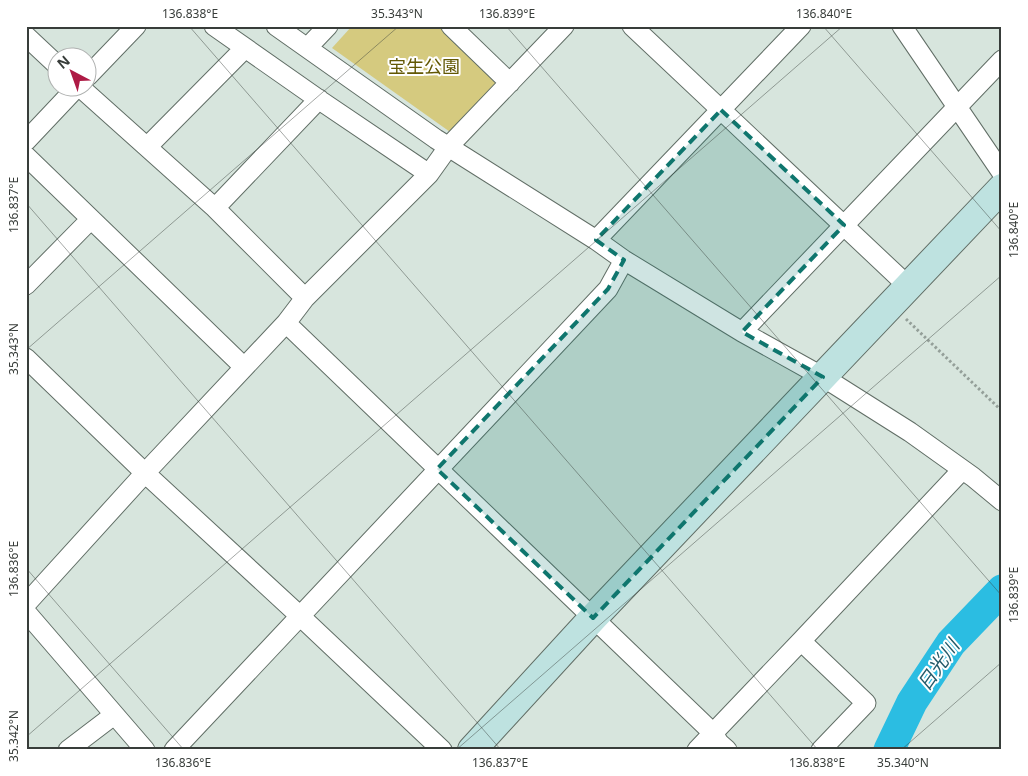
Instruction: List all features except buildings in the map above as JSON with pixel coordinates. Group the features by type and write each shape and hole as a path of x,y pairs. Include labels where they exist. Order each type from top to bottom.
{"street":[{"path":"98,66 136,26"},
{"path":"214,26 429,174"},
{"path":"276,26 436,139 596,240 624,260 910,432 1002,501"},
{"path":"307,48 328,26"},
{"path":"451,26 510,83"},
{"path":"26,604 145,473 286,323 305,298 429,174 449,146 564,26"},
{"path":"632,26 844,225 900,296"},
{"path":"596,240 801,26"},
{"path":"902,26 1002,173"},
{"path":"26,36 48,57"},
{"path":"147,147 245,48"},
{"path":"742,332 1002,60"},
{"path":"26,141 67,98"},
{"path":"92,98 215,208 305,298"},
{"path":"215,208 319,99"},
{"path":"26,156 244,367"},
{"path":"472,750 593,618 1002,188"},
{"path":"26,284 91,219"},
{"path":"174,750 608,289 624,260"},
{"path":"286,323 713,733 727,750"},
{"path":"26,358 145,473 442,750"},
{"path":"697,750 962,470"},
{"path":"26,612 145,750"},
{"path":"801,641 866,703 821,750"},
{"path":"68,750 114,714"}],"path":[{"path":"900,296 1002,411"}],"highlighted area":[{"path":"721,110 844,225 742,332 823,377 593,618 437,469 608,289 624,260 596,240"}],"green space":[{"name":"宝生公園","path":"352,26 439,26 498,83 453,134 332,48"}],"waterway":[{"name":"日光川","path":"889,750 912,702 951,643 1002,590"}]}
